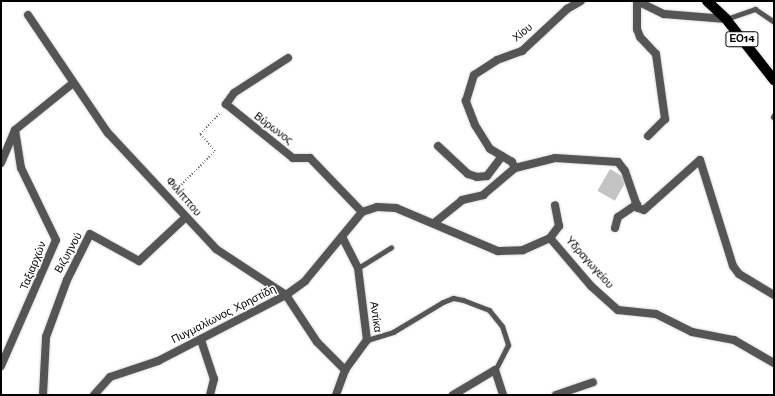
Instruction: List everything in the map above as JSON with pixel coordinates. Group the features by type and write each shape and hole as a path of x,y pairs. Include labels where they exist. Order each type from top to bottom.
{"main road":[{"name":"ΕΟ14","path":"707,1 726,19 774,80"}],"street":[{"name":"Χίου","path":"502,156 483,140 466,101 474,75 497,60 522,51 567,9 581,1"},
{"path":"648,136 665,118 656,54 640,38 637,29 637,1 664,14 726,19"},
{"name":"Φιλίππου","path":"28,14 108,133 169,198 185,218 216,249 286,295 317,342 345,370"},
{"path":"226,104 234,93 288,58"},
{"path":"1,163 15,130 73,83"},
{"name":"Βύρωνος","path":"226,104 293,158 310,158 362,212"},
{"name":"Ταξιαρχών","path":"1,366 56,240 21,168 15,130"},
{"path":"438,146 468,174 477,177 487,176 502,156 515,168"},
{"path":"434,223 462,200 483,195 515,168 555,158 618,162 625,171 637,204 644,210 650,207 700,160 733,266 739,274 774,295"},
{"path":"615,228 618,217 637,204"},
{"path":"550,238 559,226 555,205"},
{"name":"Υδραγωγείου","path":"362,212 377,207 396,208 498,251 523,250 550,238 591,286 618,310 656,314 692,332 734,340 774,363"},
{"name":"Πυγμαλίωνος Χρηστίδη","path":"94,395 110,377 158,361 286,295 305,281 362,212"},
{"name":"Βιζυηνού","path":"43,395 46,338 67,280 90,234 139,261 185,218"},
{"name":"Αντίκα","path":"336,395 345,370 367,340 358,268 342,237"},
{"path":"201,340 214,379 210,395"},
{"path":"453,395 495,370 503,395"},
{"path":"556,395 593,382"}],"lane":[{"path":"726,19 756,9 774,22"},
{"path":"358,268 391,247"},
{"path":"367,340 394,332 443,302 453,298 463,300 489,310 502,326 508,345 495,370"}],"path":[{"path":"169,198 214,151 200,134 226,104"}],"building":[{"path":"610,169 627,179 615,201 598,191"}]}
